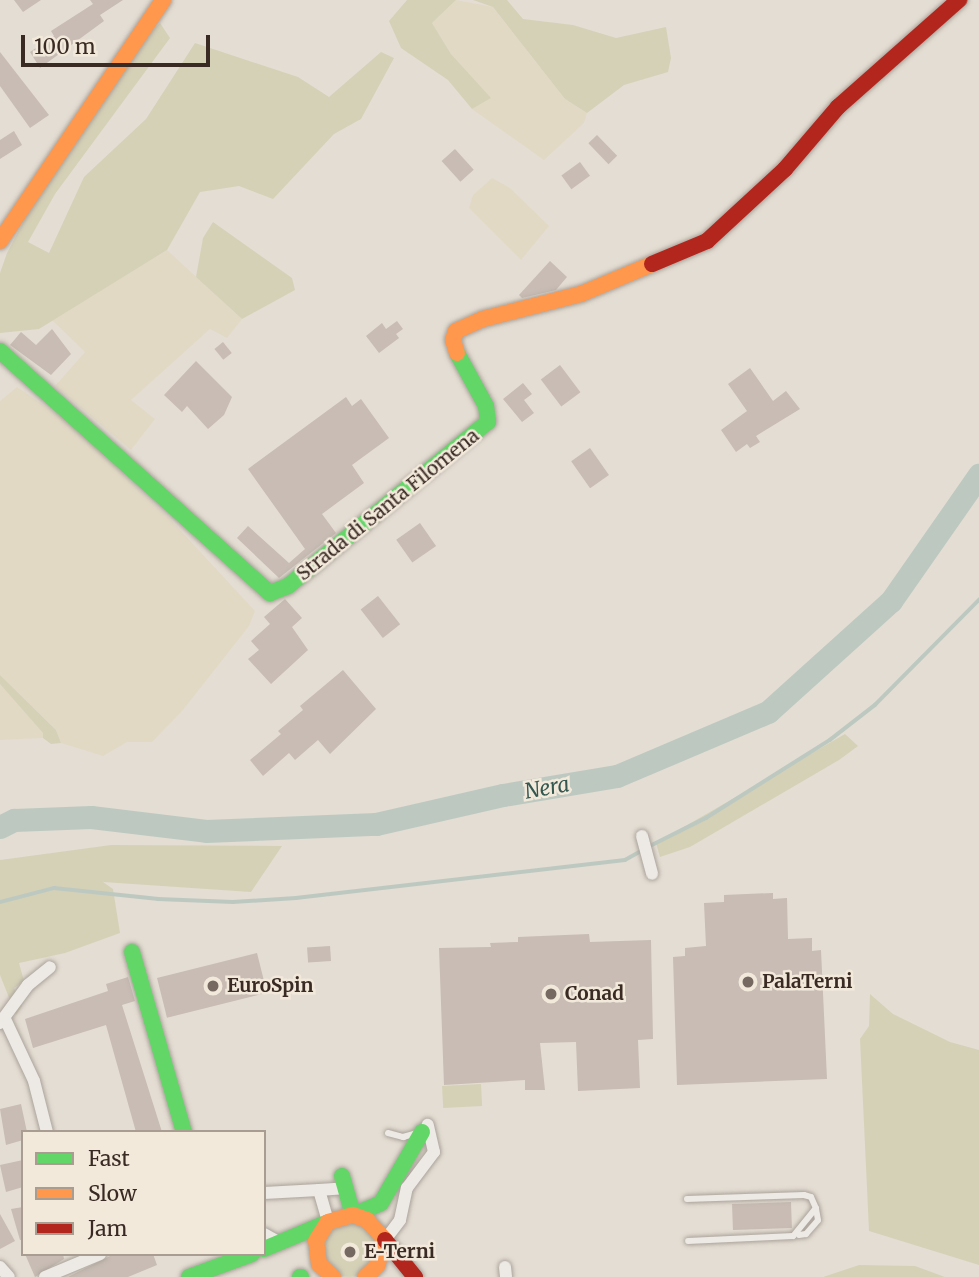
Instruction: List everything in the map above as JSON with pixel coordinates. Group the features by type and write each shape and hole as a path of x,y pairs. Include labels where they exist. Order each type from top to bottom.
{"street":[{"path":"0,241 163,0"},
{"name":"Strada di Santa Filomena","path":"0,351 270,593 288,586 488,422 486,406 458,357 453,340 456,331 483,319 581,294 708,241 785,169 838,107 959,0"},
{"path":"642,836 652,874"},
{"path":"132,952 183,1130"},
{"path":"46,1130 34,1081 3,1021 28,985 50,967"},
{"path":"266,1249 328,1222 381,1203 425,1128"},
{"path":"365,1277 377,1266 386,1240 400,1220 407,1188 434,1152 425,1128"},
{"path":"266,1193 319,1190 344,1182 353,1214"},
{"path":"319,1190 328,1222"},
{"path":"353,1214 367,1220 415,1277"},
{"path":"328,1222 321,1230 316,1253 333,1277"},
{"path":"266,1235 281,1243"},
{"path":"188,1277 243,1256"},
{"path":"45,1277 81,1258"},
{"path":"0,1267 9,1277"}],"lane":[{"path":"388,1133 403,1137 425,1128"},
{"path":"687,1199 804,1195 811,1197 816,1208 799,1235 688,1241"}],"shaded area":[{"path":"407,0 456,0 432,23 451,54 491,98 472,109 448,80 401,48 389,21"},
{"path":"456,0 493,7 565,99 587,113 584,123 544,160 472,109 490,98 451,54 432,23"},
{"path":"473,0 507,0 523,19 573,25 616,38 666,27 671,58 668,72 624,85 587,113 565,99 493,7"},
{"path":"160,23 170,38 55,194 28,242 49,253 84,177 146,119 195,43 298,77 329,97 381,52 394,58 361,119 334,134 273,199 239,186 200,192 167,250 39,329 0,333 0,273 7,253 35,200 135,48"},
{"path":"492,178 510,188 549,226 521,260 469,208 473,195"},
{"path":"213,222 292,278 295,290 242,319 196,277 203,238"},
{"path":"167,250 242,319 227,338 210,329 131,400 155,419 131,450 55,386 85,352 52,320"},
{"path":"17,387 68,422 168,517 255,611 249,626 183,710 152,742 127,742 103,756 61,743 56,730 0,675 0,401"},
{"path":"0,675 56,730 61,743 51,744 43,738 43,733 0,684"},
{"path":"0,684 44,733 43,738 0,740"},
{"path":"845,734 858,746 839,760 690,847 660,857 656,843"},
{"path":"111,845 282,846 251,892 103,882 113,889 120,933 65,953 19,963 24,981 14,988 22,1006 16,1015 0,975 0,860"},
{"path":"870,994 893,1014 950,1042 979,1050 979,1265 869,1231 860,1039 869,1026"},
{"path":"481,1084 482,1106 443,1108 442,1086"},
{"path":"349,1223 368,1231 376,1250 368,1269 349,1277 330,1269 322,1250 330,1231"},
{"path":"859,1265 915,1266 945,1277 823,1277"}],"building":[{"path":"14,0 41,0 23,12"},
{"path":"90,0 123,0 100,15 104,21 40,68 30,52 54,36 51,31 93,4"},
{"path":"0,52 49,115 30,128 0,86"},
{"path":"14,131 22,145 0,159 0,140"},
{"path":"597,135 617,156 609,164 588,143"},
{"path":"455,149 474,170 460,182 442,161"},
{"path":"580,162 590,176 571,189 561,176"},
{"path":"550,261 567,277 556,290 522,298 519,295"},
{"path":"397,321 403,329 396,334 399,338 379,353 366,336 382,323 386,329"},
{"path":"52,329 71,354 51,375 10,345 21,332 36,345"},
{"path":"223,342 232,353 223,360 214,349"},
{"path":"196,361 232,397 224,415 208,429 187,406 182,412 164,395"},
{"path":"560,365 580,392 561,407 541,379"},
{"path":"750,368 773,401 786,391 800,409 756,436 760,442 750,448 747,444 736,452 721,430 747,411 728,384"},
{"path":"523,383 532,394 524,400 534,413 522,422 503,399"},
{"path":"346,397 352,406 361,399 389,438 352,465 364,483 322,514 336,533 279,578 237,538 248,526 289,563 305,549 248,469"},
{"path":"590,448 609,475 590,488 571,461"},
{"path":"420,523 436,546 412,563 396,540"},
{"path":"378,596 400,624 383,638 361,610"},
{"path":"285,599 302,618 292,627 308,650 271,684 248,659 259,650 251,641 270,624 264,617"},
{"path":"343,670 376,709 330,754 318,740 295,760 289,753 263,776 250,760 281,734 278,731 303,710 300,706"},
{"name":"PalaTerni","path":"773,893 773,899 787,898 788,939 812,938 812,951 821,950 827,1079 677,1085 673,957 685,956 685,948 706,946 704,903 724,902 724,895"},
{"path":"589,934 590,942 651,940 653,1039 638,1040 640,1088 578,1091 576,1042 540,1043 545,1090 525,1090 525,1080 444,1085 439,948 491,947 490,943 518,942 518,937"},
{"path":"330,946 331,961 308,963 307,948"},
{"name":"EuroSpin","path":"257,953 267,993 167,1018 157,978"},
{"path":"128,977 135,1001 122,1005 161,1130 135,1130 106,1025 33,1048 25,1019 108,991 106,984"},
{"path":"21,1104 27,1130 21,1130 21,1141 6,1145 0,1109"},
{"path":"21,1160 21,1188 6,1192 0,1165"},
{"path":"791,1202 792,1228 733,1230 732,1204"},
{"path":"21,1207 21,1240 20,1240 11,1209"},
{"path":"0,1214 15,1241 0,1249"},
{"path":"26,1256 63,1256 64,1259 35,1277"},
{"path":"110,1256 154,1256 157,1265 128,1277 68,1277"}],"waterway":[{"name":"Nera","path":"0,827 14,820 91,817 206,831 376,824 503,795 617,776 768,712 891,601 979,475"},
{"path":"648,847 706,818 830,740 875,705 979,600"},
{"path":"0,902 54,888 158,899 233,902 296,898 625,860 641,851"}],"traffic: fast":[{"path":"0,351 270,593 288,586 488,422 486,406 457,353"},
{"path":"132,952 183,1130"},
{"path":"342,1176 353,1215 381,1203 422,1132"},
{"path":"266,1248 326,1223"},
{"path":"189,1277 247,1256"}],"traffic: slow":[{"path":"0,241 163,0"},
{"path":"457,353 453,340 456,331 483,319 581,294 652,264"},
{"path":"333,1277 319,1264 316,1241 328,1222 353,1215 367,1220 385,1240 377,1266 365,1277"}],"traffic: jam":[{"path":"652,264 707,241 785,169 838,107 959,0"},
{"path":"385,1240 415,1277"}],"place":[{"name":"PalaTerni","path":"748,982"},
{"name":"EuroSpin","path":"213,986"},
{"name":"Conad","path":"551,994"},
{"name":"E-Terni","path":"350,1252"}]}
